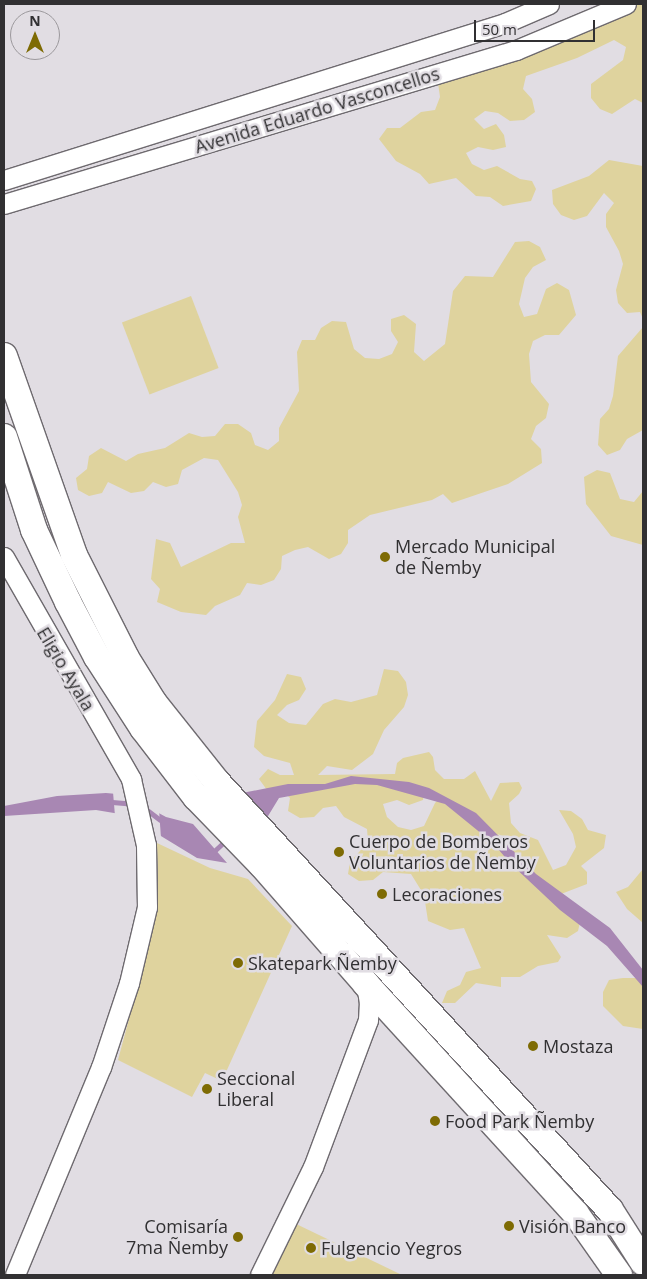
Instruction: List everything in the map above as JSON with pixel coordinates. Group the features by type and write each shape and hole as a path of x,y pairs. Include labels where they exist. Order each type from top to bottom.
{"highway":[{"path":"4,356 34,447 91,592 154,703 206,789 262,865 366,984 576,1214 619,1275"},
{"path":"4,436 34,530 93,650 143,728 206,789 284,851 610,1210 643,1262"}],"street":[{"name":"Avenida Eduardo Vasconcellos","path":"4,180 505,23 549,4"},
{"name":"Avenida Eduardo Vasconcellos","path":"4,204 516,50 626,4"},
{"name":"Eligio Ayala","path":"4,557 131,779 146,845 146,907 129,983 102,1067 15,1275"},
{"path":"260,1275 313,1167 368,1020 370,1003 366,984"}],"shaded area":[{"path":"638,4 643,4 643,103 635,99 612,114 600,109 591,98 591,84 623,60 626,47 614,40 577,58 526,76 523,89 532,99 535,112 524,120 510,121 498,113 485,111 474,119 484,129 496,124 504,135 506,147 493,150 478,147 466,153 472,164 484,170 497,166 520,179 532,181 536,189 531,201 503,206 490,197 476,196 456,178 429,184 420,174 396,161 379,139 387,128 400,128 421,112 435,110 440,97 438,83 534,46 561,42 585,27"},
{"path":"609,160 643,166 643,319 640,312 627,313 618,303 616,290 623,264 619,251 606,227 606,214 614,203 604,193 587,216 574,220 561,215 553,204 552,190 589,176"},
{"path":"529,241 540,247 546,260 533,267 525,278 519,304 524,317 537,314 546,289 557,283 569,290 576,315 559,335 545,335 533,341 529,354 531,382 549,404 546,418 536,426 531,439 541,449 542,463 508,484 452,503 443,494 432,500 370,515 348,530 348,543 341,554 329,559 308,547 295,550 282,556 281,569 274,580 261,585 247,583 240,595 215,606 206,615 181,612 157,602 160,589 151,579 156,539 170,543 181,567 231,543 245,543 238,517 242,505 238,492 218,460 204,458 182,470 178,484 166,487 153,482 144,491 131,493 108,482 102,493 89,496 78,490 76,478 87,469 89,456 101,448 126,461 138,454 165,448 189,433 202,437 215,436 225,424 238,424 251,433 255,445 268,450 279,441 279,428 299,391 297,352 302,340 315,340 321,328 332,321 346,322 354,349 365,358 379,359 392,354 398,342 391,331 391,319 404,315 416,324 414,352 424,361 445,344 453,291 465,276 493,277 515,242"},
{"path":"191,296 219,368 150,394 122,323"},
{"path":"643,327 643,430 627,439 620,450 607,455 598,445 600,419 609,409 613,396 618,356"},
{"path":"597,470 610,473 620,499 634,502 643,491 643,545 611,536 586,504 584,477"},
{"path":"384,669 398,671 406,682 408,695 404,707 384,730 373,754 352,770 327,766 318,775 395,774 397,763 403,758 429,752 433,757 435,770 444,779 464,779 475,771 491,801 500,783 519,782 522,788 519,794 509,803 511,823 520,833 538,840 553,870 566,865 576,847 573,834 559,810 571,811 582,819 588,830 606,835 604,848 581,866 587,872 587,884 561,894 581,918 578,931 567,938 547,935 561,957 558,962 538,966 520,977 501,977 501,987 476,983 455,1003 442,1003 447,991 460,985 466,972 481,968 464,928 450,930 428,921 424,895 411,874 383,872 373,880 359,881 348,874 350,862 368,842 367,829 344,817 336,806 323,808 314,817 300,818 288,811 290,798 281,789 267,790 259,779 268,769 280,775 294,775 290,763 264,756 254,747 257,721 275,700 287,674 301,677 306,689 299,700 287,705 277,715 289,723 306,725 323,704 335,699 351,702 377,695","holes":["425,790 442,796 435,803 424,826 411,830 398,827 387,817 383,804 397,800 409,805 423,800","498,834 516,843 518,847 502,843"]},
{"path":"351,776 409,782 429,788 476,813 536,874 610,928 643,970 643,987 607,946 560,910 510,863 493,843 445,804 377,785 355,784 279,798 265,821 242,793 288,784 325,784"},
{"path":"117,794 120,814 96,810 4,816 4,806 57,796"},
{"path":"155,811 166,817 193,824 227,863 197,858 156,833"},
{"path":"157,843 210,868 248,879 292,926 222,1081 205,1073 192,1097 118,1060 149,944 158,898"},
{"path":"643,869 643,923 627,909 616,892 628,887"},
{"path":"643,978 643,1029 623,1026 603,1006 603,992 609,980"},
{"name":"Fulgencio Yegros","path":"290,1221 402,1275 262,1275"}],"pier":[{"path":"113,792 119,794 121,817 115,816"},
{"path":"155,808 159,810 161,838 154,833"}],"waterway":[{"path":"112,802 133,804"},
{"path":"143,807 160,820"},
{"path":"211,854 227,839"}],"place":[{"name":"Mercado Municipal de Ñemby","path":"385,557"},
{"name":"Cuerpo de Bomberos Voluntarios de Ñemby","path":"339,852"},
{"name":"Lecoraciones","path":"382,894"},
{"name":"Skatepark Ñemby","path":"238,963"},
{"name":"Mostaza","path":"533,1046"},
{"name":"Seccional Liberal","path":"207,1089"},
{"name":"Food Park Ñemby","path":"435,1121"},
{"name":"Visión Banco","path":"509,1226"},
{"name":"Comisaría 7ma Ñemby","path":"238,1237"},
{"name":"Fulgencio Yegros","path":"311,1248"}]}
